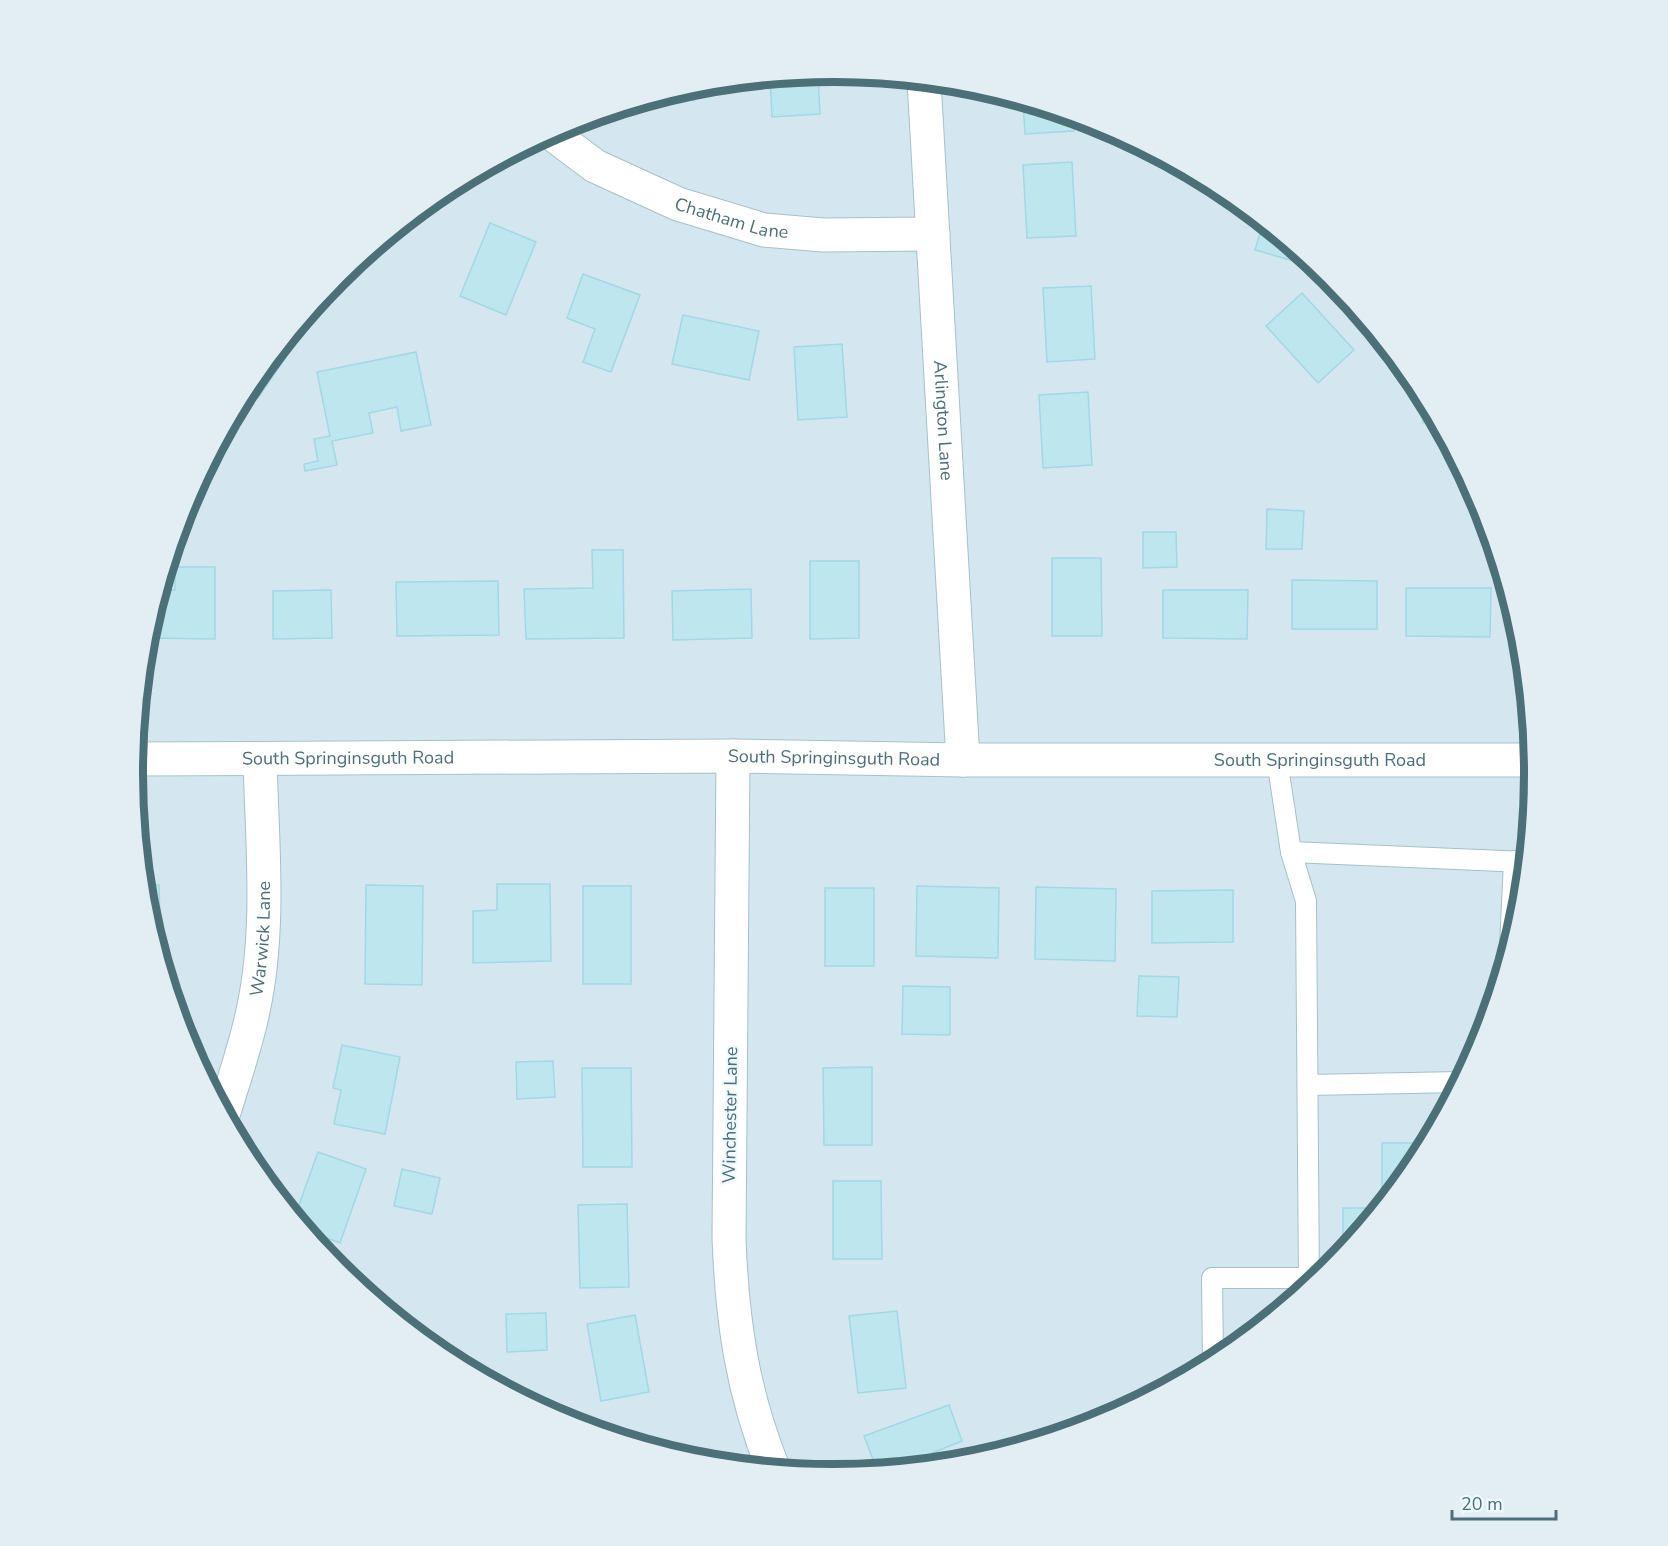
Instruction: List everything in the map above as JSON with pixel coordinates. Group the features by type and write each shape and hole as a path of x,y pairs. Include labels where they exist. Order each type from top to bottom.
{"street":[{"name":"Arlington Lane","path":"924,88 963,760"},
{"name":"Chatham Lane","path":"559,140 595,166 678,204 764,230 823,235 933,234"},
{"name":"South Springinsguth Road","path":"144,759 733,756 963,760 1524,760"},
{"name":"Winchester Lane","path":"733,756 729,1238 731,1291 736,1341 745,1384 770,1460"},
{"name":"Warwick Lane","path":"227,1101 253,1010 260,963 264,914 260,759"}],"lane":[{"path":"1277,760 1291,852 1306,902 1309,1273"},
{"path":"1291,852 1519,861"},
{"path":"1309,1085 1451,1082"},
{"path":"1213,1350 1212,1278 1300,1282"}],"shaded area":[{"path":"834,82 924,88 1013,106 1056,119 1098,135 1179,175 1218,199 1289,254 1353,318 1382,353 1408,389 1453,468 1488,551 1501,594 1519,683 1523,728 1523,818 1519,863 1501,952 1488,995 1472,1037 1432,1118 1408,1157 1353,1228 1289,1292 1254,1321 1218,1347 1139,1392 1056,1427 1013,1440 924,1458 879,1462 834,1464 744,1458 655,1440 612,1427 570,1411 489,1371 450,1347 379,1292 315,1228 286,1193 260,1157 215,1078 180,995 167,952 149,863 145,818 143,773 149,683 167,594 180,551 196,509 236,428 260,389 315,318 379,254 414,225 450,199 529,154 612,119 655,106 744,88 789,84"}],"building":[{"path":"818,83 820,114 772,117 770,86"},
{"path":"1023,109 1074,126 1074,131 1025,134"},
{"path":"1072,162 1076,236 1027,238 1023,165"},
{"path":"490,223 536,242 506,315 460,296"},
{"path":"1261,231 1298,262 1255,250"},
{"path":"583,274 640,295 611,372 583,362 595,329 567,318"},
{"path":"1091,286 1095,359 1047,362 1043,288"},
{"path":"1302,293 1354,350 1318,383 1266,326"},
{"path":"683,315 759,331 749,380 672,364"},
{"path":"842,344 847,417 798,420 794,347"},
{"path":"416,352 431,425 401,431 397,407 369,413 373,433 332,441 337,465 305,471 304,464 318,461 314,439 330,436 317,372"},
{"path":"284,356 286,357 258,398 255,396 260,389"},
{"path":"1088,392 1092,465 1043,468 1039,395"},
{"path":"1421,410 1428,422 1423,423"},
{"path":"1267,509 1304,511 1302,549 1266,549"},
{"path":"1143,532 1176,532 1177,567 1143,568"},
{"path":"592,550 623,550 624,638 526,639 524,589 593,588"},
{"path":"1052,558 1101,558 1102,636 1052,636"},
{"path":"810,561 859,561 859,638 810,639"},
{"path":"175,567 215,567 215,639 157,638 168,590 175,590"},
{"path":"1292,580 1377,581 1377,629 1292,629"},
{"path":"498,581 499,635 397,636 396,582"},
{"path":"1406,588 1491,588 1490,637 1406,636"},
{"path":"751,589 752,638 673,640 672,591"},
{"path":"331,590 332,638 273,639 273,591"},
{"path":"1163,590 1248,590 1247,639 1163,638"},
{"path":"497,884 550,884 551,961 473,963 473,911 497,910"},
{"path":"153,885 159,885 160,921"},
{"path":"366,885 423,886 422,985 365,984"},
{"path":"583,886 631,886 631,984 583,984"},
{"path":"917,886 999,888 998,958 916,956"},
{"path":"1036,887 1116,889 1115,961 1035,959"},
{"path":"825,888 874,888 874,966 825,966"},
{"path":"1233,890 1233,942 1152,943 1152,891"},
{"path":"1139,976 1179,977 1177,1017 1137,1016"},
{"path":"903,986 950,987 950,1035 902,1034"},
{"path":"342,1045 400,1057 385,1134 334,1124 341,1090 333,1088"},
{"path":"553,1061 555,1097 517,1099 516,1062"},
{"path":"872,1067 872,1145 824,1145 823,1068"},
{"path":"582,1068 631,1068 632,1167 583,1167"},
{"path":"1382,1143 1417,1143 1408,1157 1382,1193"},
{"path":"318,1152 366,1169 340,1243 323,1237 298,1208"},
{"path":"402,1169 440,1178 432,1214 394,1206"},
{"path":"833,1181 881,1181 882,1259 833,1259"},
{"path":"627,1204 629,1287 580,1288 578,1205"},
{"path":"1343,1208 1370,1208 1353,1228 1343,1239"},
{"path":"897,1311 906,1388 858,1393 849,1316"},
{"path":"546,1313 547,1350 507,1352 506,1314"},
{"path":"635,1315 649,1392 601,1401 587,1324"},
{"path":"949,1405 962,1441 932,1453 933,1456 874,1462 864,1436"}]}
